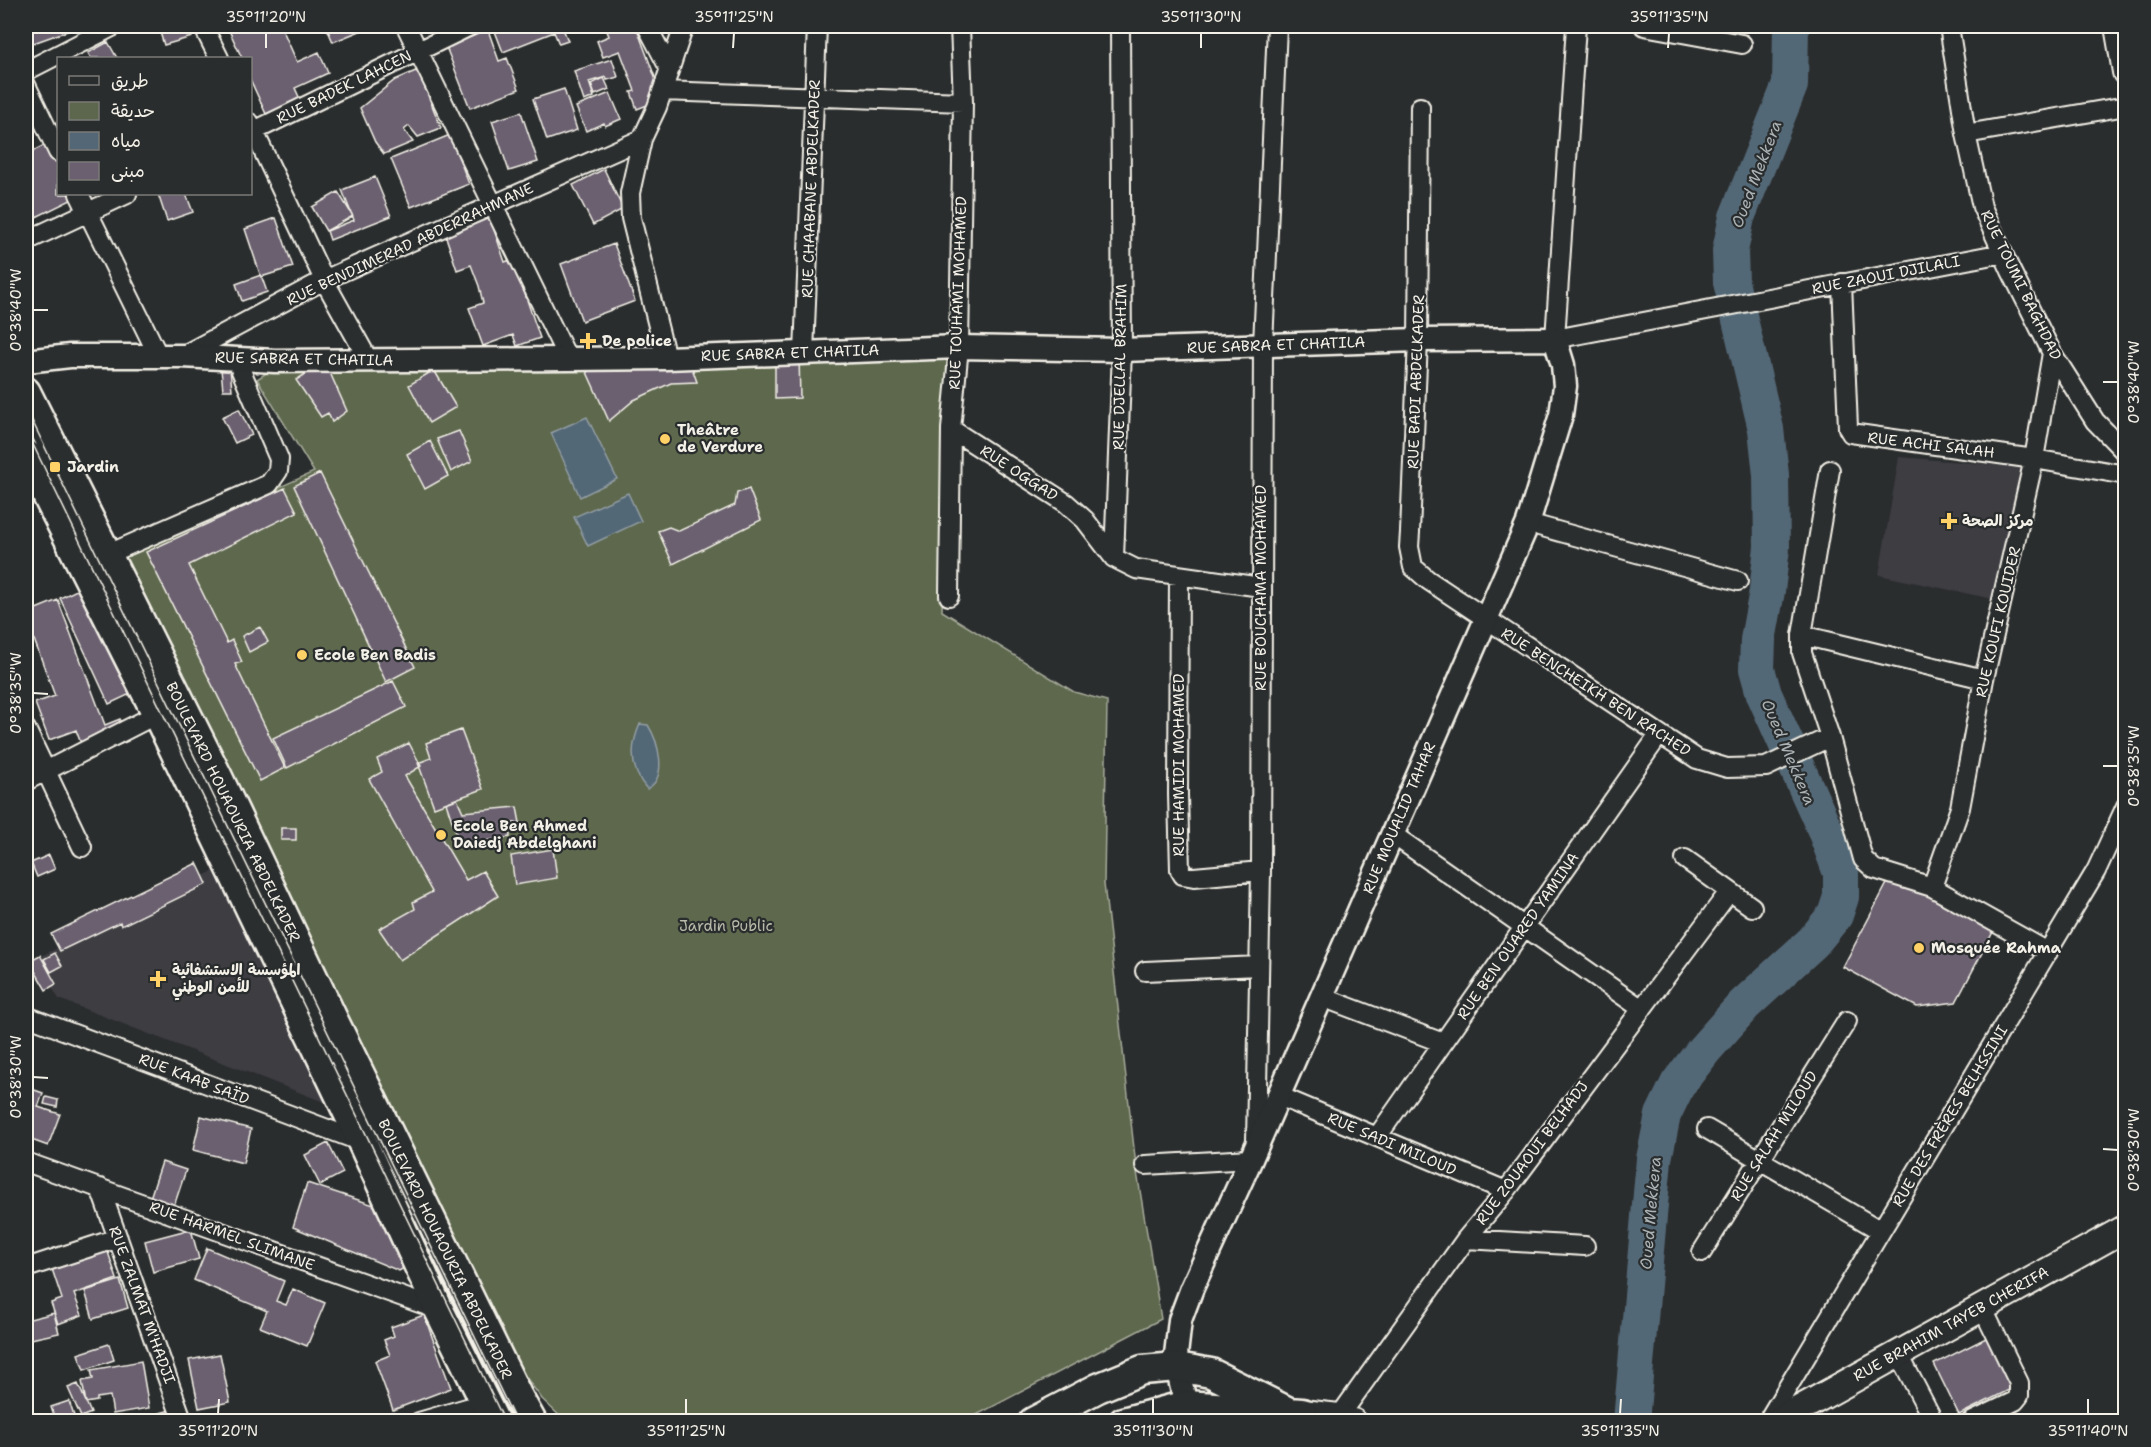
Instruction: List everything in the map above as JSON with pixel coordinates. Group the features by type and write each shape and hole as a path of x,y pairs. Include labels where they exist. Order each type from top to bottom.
{"main road":[{"path":"2118,26 2126,72"},
{"name":"BOULEVARD HOUAOURIA ABDELKADER","path":"26,392 217,775 374,1104 532,1422"},
{"name":"BOULEVARD HOUAOURIA ABDELKADER","path":"26,454 157,714 362,1142 438,1310 489,1412"},
{"name":"RUE BRAHIM TAYEB CHERIFA","path":"1776,1422 2126,1228"},
{"path":"1033,1422 1098,1388 1142,1370 1177,1367 1211,1373 1299,1415"},
{"path":"1123,1422 1186,1405 1346,1419"}],"street":[{"path":"26,71 114,26"},
{"path":"203,26 218,57"},
{"path":"406,26 568,359"},
{"name":"RUE BADEK LAHCEN","path":"252,129 470,26"},
{"path":"647,26 669,68"},
{"path":"666,358 631,218 630,193 642,139 663,91 684,26"},
{"name":"RUE CHAABANE ABDELKADER","path":"804,353 817,26"},
{"name":"RUE TOUHAMI MOHAMED","path":"949,596 951,429 959,346 963,102 960,26"},
{"name":"RUE DJELLAL BRAHIM","path":"1114,558 1122,350 1120,26"},
{"name":"RUE BOUCHAMA MOHAMED","path":"1253,1155 1261,871 1263,345 1277,26"},
{"path":"1555,339 1576,26"},
{"path":"1644,26 1742,44"},
{"name":"RUE TOUMI BAGHDAD","path":"1949,26 1966,134 1982,207 2052,353 2095,421 2126,453"},
{"path":"26,85 57,150"},
{"path":"663,91 963,102"},
{"path":"1966,134 2126,105"},
{"name":"RUE BADI ABDELKADER","path":"1420,107 1418,340 1410,547 1413,567 1485,619"},
{"path":"252,129 324,280 369,361"},
{"name":"RUE BENDIMERAD ABDERRAHMANE","path":"182,356 324,280 642,139"},
{"path":"80,195 159,357"},
{"path":"26,241 125,195"},
{"name":"RUE ZAOUI DJILALI","path":"1555,339 2003,253"},
{"name":"RUE ACHI SALAH","path":"1842,284 1848,428 1851,434 2034,459 2126,475"},
{"name":"RUE SABRA ET CHATILA","path":"26,361 70,356 182,356 369,361 666,358 959,346 1122,350 1418,340 1555,339"},
{"name":"RUE MOUALID TAHAR","path":"1186,1405 1177,1367 1180,1320 1192,1288 1279,1096 1528,523 1562,406 1565,386 1555,339"},
{"name":"RUE KOUFI KOUIDER","path":"1932,887 1960,808 1984,679 2034,459 2052,353"},
{"path":"106,555 269,484 278,471 279,459 236,359"},
{"name":"RUE OGGAD","path":"951,429 1066,503 1085,520 1114,558"},
{"path":"1830,470 1802,634 1802,653 1822,741 1863,859 1874,869 1932,887 2048,952"},
{"path":"1528,523 1738,582"},
{"path":"1114,558 1136,569 1261,587"},
{"name":"RUE HAMIDI MOHAMED","path":"1179,576 1180,870 1183,874 1194,877 1261,871"},
{"name":"RUE BENCHEIKH BEN RACHED","path":"1485,619 1659,735 1707,763 1727,768 1766,767 1822,741"},
{"path":"1802,634 1984,679"},
{"path":"26,781 157,714"},
{"path":"26,729 82,847"},
{"name":"RUE BEN OUARED YAMINA","path":"1377,1137 1659,735"},
{"name":"RUE DES FRÈRES BELHSSINI","path":"1767,1422 2096,870 2126,806"},
{"path":"1392,834 1642,1009"},
{"path":"1685,860 1752,907"},
{"name":"RUE ZOUAOUI BELHADJ","path":"1346,1419 1466,1239 1506,1191 1729,892"},
{"path":"1145,971 1259,966"},
{"path":"1322,997 1443,1043"},
{"name":"RUE KAAB SAÏD","path":"26,1016 362,1142"},
{"name":"RUE SALAH MILOUD","path":"1702,1252 1847,1021"},
{"name":"RUE SADI MILOUD","path":"1279,1096 1506,1191"},
{"path":"1707,1129 1881,1231"},
{"path":"1145,1165 1253,1155"},
{"name":"RUE HARMEL SLIMANE","path":"26,1162 438,1310"},
{"name":"RUE ZALMAT M'HADJI","path":"100,1188 183,1422"},
{"path":"26,1268 118,1238"},
{"path":"1466,1239 1585,1245"},
{"path":"1971,1422 2015,1401 2020,1391 2019,1383 1982,1307"},
{"path":"1898,1353 1934,1422"},
{"path":"419,1422 489,1412"}],"shaded area":[{"name":"مركز الصحة","path":"1899,457 2022,467 1993,599 1879,575"},
{"name":"المؤسسة الاستشفائية للأمن الوطني","path":"213,871 329,1090 331,1099 324,1102 59,999 35,959"}],"green space":[{"name":"Jardin Public","path":"941,352 948,361 942,611 1074,692 1107,701 1104,884 1136,1166 1161,1319 965,1421 565,1421 542,1399 517,1365 119,558 314,472 257,379 287,360"}],"water":[{"path":"587,417 617,479 580,497 551,433"},
{"path":"628,493 641,521 588,546 574,517"},
{"path":"640,724 648,725 660,758 658,776 647,789 637,774 633,758 634,741"}],"building":[{"path":"26,26 81,26 28,45"},
{"path":"158,26 189,26 192,37 164,45"},
{"path":"227,26 260,26 262,30 272,26 281,26 297,62 319,52 328,73 295,88 300,99 266,114 252,83 252,57 242,57"},
{"path":"326,26 372,26 333,42"},
{"path":"493,26 562,26 568,41 559,44 554,32 503,52"},
{"path":"605,26 636,26 663,99 637,109 631,92 635,91 620,51 603,57 597,41 609,36"},
{"path":"488,30 499,61 507,58 519,89 470,108 446,47"},
{"path":"108,42 116,57 90,57 88,53"},
{"path":"612,59 618,77 607,80 606,77 589,82 594,97 584,101 574,71"},
{"path":"418,70 441,128 418,137 409,126 404,130 413,142 384,154 375,142 360,108 395,80"},
{"path":"604,78 609,89 595,95 591,84"},
{"path":"564,89 577,130 547,140 533,99"},
{"path":"610,93 621,119 586,131 576,107"},
{"path":"521,112 538,162 509,171 492,121"},
{"path":"450,135 469,184 411,207 391,159"},
{"path":"48,143 57,162 57,195 74,195 75,198 26,222 26,155"},
{"path":"604,169 623,209 593,225 573,185"},
{"path":"375,177 391,216 330,240 327,231 354,220 342,190"},
{"path":"338,192 353,216 326,231 312,207"},
{"path":"158,195 186,195 193,212 167,221"},
{"path":"488,212 505,262 513,259 540,338 517,346 513,335 483,346 469,308 483,303 479,286 471,265 457,270 445,234"},
{"path":"276,218 293,267 261,277 245,229"},
{"path":"614,244 635,301 582,321 561,264"},
{"path":"261,275 267,292 242,301 236,284"},
{"path":"775,356 799,356 800,398 775,399"},
{"path":"327,366 347,411 332,422 328,413 321,417 296,380 317,367"},
{"path":"230,368 232,390 223,390 221,369"},
{"path":"692,368 697,382 671,383 634,400 609,421 586,370"},
{"path":"434,370 456,407 429,423 409,385"},
{"path":"239,409 252,435 235,443 222,417"},
{"path":"459,431 472,461 451,472 437,439"},
{"path":"430,441 448,476 425,489 407,454"},
{"path":"320,473 415,667 386,682 294,486"},
{"path":"285,488 297,512 189,565 227,643 232,640 242,662 235,664 285,768 260,781 146,552"},
{"path":"749,489 761,520 673,564 658,531 669,527 679,531 735,505 737,493"},
{"path":"89,584 141,689 109,704 60,598"},
{"path":"58,600 105,725 120,719 128,741 111,748 108,739 83,749 76,730 49,740 35,703 55,696 26,613"},
{"path":"260,627 268,642 249,652 242,636"},
{"path":"393,681 406,707 287,768 273,738"},
{"path":"461,730 483,789 434,807 418,763 431,758 426,743"},
{"path":"409,743 421,766 405,776 466,880 483,871 498,896 400,960 379,929 415,909 413,902 432,892 369,779 382,772 377,759"},
{"path":"457,799 463,812 517,807 520,823 509,823 510,837 460,845 446,803"},
{"path":"281,828 296,828 296,840 281,840"},
{"path":"553,849 557,878 515,885 511,856"},
{"path":"49,855 55,869 37,877 31,863"},
{"path":"197,863 207,884 121,926 120,922 60,951 51,934"},
{"name":"Mosquée Rahma","path":"1891,876 1994,930 1956,1002 1917,1007 1843,967"},
{"path":"55,953 62,966 51,972 44,959"},
{"path":"40,955 56,984 46,990 29,961"},
{"path":"26,1087 43,1093 38,1107 60,1114 48,1146 26,1138 26,1122 30,1110 26,1109"},
{"path":"46,1097 58,1100 57,1107 44,1104"},
{"path":"201,1116 251,1129 243,1163 193,1150"},
{"path":"328,1143 343,1173 320,1185 305,1155"},
{"path":"162,1162 186,1170 173,1209 149,1201"},
{"path":"307,1183 386,1209 406,1267 399,1271 293,1227"},
{"path":"191,1229 199,1259 153,1272 145,1241"},
{"path":"207,1248 284,1281 276,1301 286,1305 293,1289 325,1303 307,1346 260,1327 267,1311 194,1280"},
{"path":"107,1249 117,1279 74,1294 82,1315 58,1324 51,1303 62,1299 52,1269"},
{"path":"120,1280 128,1308 93,1319 85,1291"},
{"path":"54,1313 59,1333 26,1340 26,1320"},
{"path":"424,1315 451,1388 393,1410 375,1361 390,1355 384,1340 394,1336 391,1327"},
{"path":"1988,1337 2013,1388 1959,1415 1934,1364"},
{"path":"109,1344 114,1360 84,1370 78,1354"},
{"path":"220,1354 230,1402 199,1408 189,1360"},
{"path":"141,1361 149,1408 113,1414 110,1396 86,1403 82,1381 93,1379 91,1370"},
{"path":"78,1384 91,1413 81,1417 68,1388"},
{"path":"69,1401 75,1419 56,1422 51,1407"},
{"path":"174,1409 177,1422 147,1422 146,1417"}],"waterway":[{"name":"Oued Mekkera","path":"1631,1422 1654,1159 1663,1115 1678,1084 1704,1050 1744,1005 1813,942 1835,915 1841,897 1841,873 1825,830 1764,694 1757,669 1758,640 1772,547 1771,475 1766,429 1731,282 1730,251 1737,217 1790,85 1791,26"}],"tram line":[{"path":"26,408 516,1422"},
{"path":"26,430 505,1422"}],"place":[{"name":"De police","path":"588,341"},
{"name":"Theâtre de Verdure","path":"665,439"},
{"name":"Jardin","path":"55,467"},
{"name":"مركز الصحة","path":"1949,521"},
{"name":"Ecole Ben Badis","path":"302,655"},
{"name":"Ecole Ben Ahmed Daiedj Abdelghani","path":"441,835"},
{"name":"Mosquée Rahma","path":"1919,948"},
{"name":"المؤسسة الاستشفائية للأمن الوطني","path":"158,979"}]}
